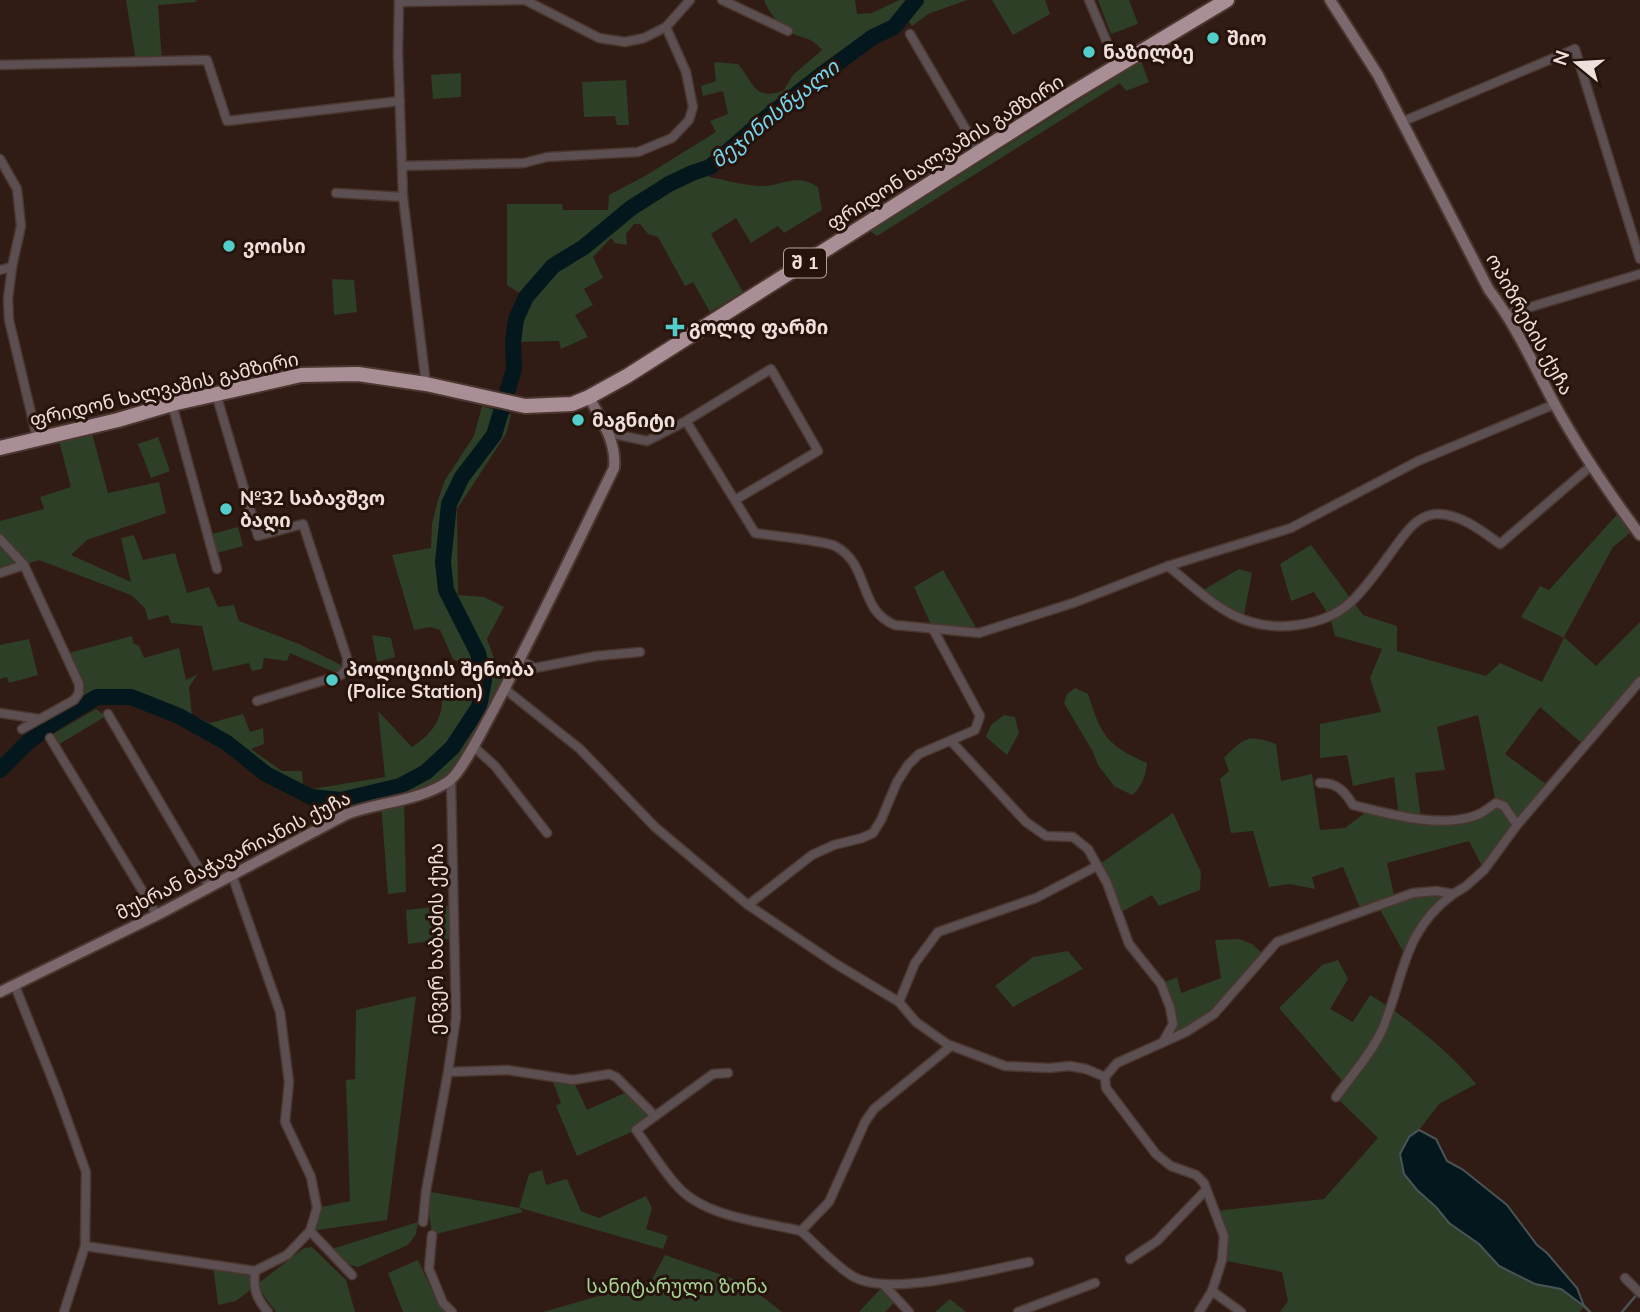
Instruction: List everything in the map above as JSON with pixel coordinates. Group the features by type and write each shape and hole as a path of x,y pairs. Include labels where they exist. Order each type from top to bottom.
{"highway":[{"name":"ფრიდონ ხალვაშის გამზირი","path":"0,448 300,375 358,374 426,384 525,406 572,404 627,376 979,152 1227,0"}],"street":[{"path":"426,384 403,197 399,1 526,0 598,38 625,42 644,38 666,27 690,0"},
{"path":"722,0 788,31"},
{"path":"1089,0 1117,66"},
{"name":"ოპიზრების ქუჩა","path":"1330,0 1404,121 1489,290 1507,314 1555,404 1592,465 1640,535"},
{"path":"402,166 524,163 547,157 638,152 672,138 689,120 693,107 685,72 666,27"},
{"path":"910,34 979,152"},
{"path":"1404,121 1575,49 1640,259"},
{"path":"0,65 207,60 227,121 400,101"},
{"path":"0,159 17,188 21,226 12,267 8,299 9,320 37,438"},
{"path":"335,193 403,197"},
{"path":"0,270 12,267"},
{"path":"1507,314 1640,274"},
{"path":"608,433 647,441 686,421 771,369 818,451 735,500"},
{"path":"216,394 258,536 303,524 347,658 344,676 257,701"},
{"path":"451,780 505,689 614,468 615,457 608,433 589,397"},
{"path":"172,404 217,569"},
{"path":"686,421 755,533 834,546 852,560 865,584 872,609 881,620 895,625 979,633 1073,603 1168,566 1291,528 1418,461 1555,404"},
{"path":"1168,566 1220,608 1243,620 1265,627 1311,623 1330,617 1351,601 1409,528 1424,516 1437,513 1454,517 1500,544 1592,465"},
{"path":"0,539 24,565 79,684 79,693 74,700 22,729"},
{"path":"0,573 24,565"},
{"path":"748,905 812,855 873,833 908,765 919,754 975,730 980,716 933,629"},
{"path":"520,660 535,668 596,656 640,652"},
{"path":"1336,1097 1380,1033 1405,955 1420,928 1439,905 1484,870 1517,825 1640,681"},
{"path":"505,689 580,749 664,835 748,905 899,1002 916,1022 951,1046 1005,1066 1070,1066 1105,1077"},
{"path":"0,713 40,719"},
{"path":"108,714 209,886"},
{"path":"50,738 157,915"},
{"path":"951,741 1026,822 1046,836 1073,837 1088,849 1107,883 1129,944 1161,984 1170,1007 1173,1024 1163,1042"},
{"path":"473,746 495,766 547,833"},
{"name":"მუხრან მაჭავარიანის ქუჩა","path":"0,992 157,915 347,814 369,806 404,799 451,780"},
{"name":"ენვერ ხაბაძის ქუჩა","path":"424,1222 426,1191 456,1018 451,780"},
{"path":"1320,783 1329,782 1343,790 1353,805 1399,817 1453,819 1477,815 1496,803 1504,806 1517,825"},
{"path":"899,1002 915,963 938,932 1036,898 1097,866"},
{"path":"85,1246 255,1271 286,1255 310,1231 317,1208 311,1177 285,1122 289,1082 281,1012 232,875"},
{"path":"1199,1312 1212,1291 1222,1260 1224,1236 1201,1179 1171,1166 1149,1146 1106,1088 1105,1077 1117,1063 1186,1032 1214,1014 1278,942 1413,894 1436,891 1453,894"},
{"path":"15,986 86,1172 85,1246 64,1312"},
{"path":"801,1231 829,1202 864,1122 874,1109 951,1046"},
{"path":"448,1072 507,1070 573,1080 609,1074 616,1077 655,1116"},
{"path":"728,1073 713,1074 636,1130 687,1195 710,1209 801,1231 856,1278 884,1285 939,1280 1029,1262"},
{"path":"1130,1259 1157,1241 1205,1191"},
{"path":"310,1231 352,1275"},
{"path":"432,1235 429,1269 443,1303 452,1312"},
{"path":"255,1271 253,1288 268,1312"},
{"path":"1625,1278 1640,1293"},
{"path":"1018,1312 1095,1283"},
{"path":"884,1285 909,1312"},
{"path":"1212,1291 1241,1312"}],"green space":[{"path":"126,0 197,2 158,5 162,61 136,62"},
{"path":"764,0 855,0 857,14 872,13 899,0 967,0 928,14 912,26 904,15 894,27 873,37 767,117 710,167 709,177 740,184 767,186 795,180 818,187 822,210 784,233 778,226 751,243 736,218 711,234 743,292 710,312 693,282 685,286 658,237 648,234 640,224 634,224 626,234 627,245 615,243 611,238 593,257 603,278 584,289 593,305 575,315 588,337 561,349 559,341 513,342 516,319 526,297 507,285 507,204 562,204 563,210 608,210 609,195 716,132 710,121 728,114 723,91 703,96 701,86 716,81 714,62 738,64 760,92 766,94 783,91 793,75 822,50 814,42 784,28"},
{"path":"992,0 1045,0 1050,14 1013,35"},
{"path":"1098,0 1129,0 1138,24 1111,34"},
{"path":"1141,61 1149,82 1126,91 1120,83 877,236 870,231"},
{"path":"461,73 461,97 433,99 431,75"},
{"path":"626,80 629,125 617,125 615,116 584,117 582,82"},
{"path":"332,279 354,280 357,312 334,315"},
{"path":"482,406 511,415 506,434 457,509 458,595 484,597 504,607 487,639 505,689 451,780 404,799 406,892 388,894 381,803 347,814 341,800 311,797 266,774 227,743 179,716 131,697 97,697 82,705 65,654 132,636 133,643 139,646 144,658 179,648 186,680 198,674 189,687 192,715 210,723 243,714 250,732 263,728 264,744 251,749 282,771 302,771 303,784 312,789 385,777 378,711 412,747 427,735 438,720 442,704 440,684 477,687 473,669 453,659 440,630 430,627 414,630 392,555 431,548 432,524 445,480 474,436"},
{"path":"92,433 108,493 159,482 166,513 87,540 71,555 131,582 121,538 134,535 143,560 175,553 187,593 209,587 218,607 234,605 239,621 299,644 347,668 341,675 290,653 287,661 264,658 262,669 252,671 249,663 213,671 202,626 171,623 168,615 148,620 145,608 131,595 39,560 0,573 0,521 44,509 40,497 71,487 59,441"},
{"path":"158,437 170,471 151,478 138,444"},
{"path":"1622,509 1635,529 1613,547 1564,637 1596,666 1640,622 1640,681 1585,746 1540,707 1505,754 1550,787 1484,870 1469,841 1387,863 1395,900 1413,893 1453,894 1439,905 1405,955 1378,906 1362,913 1343,867 1312,877 1315,889 1290,884 1269,887 1253,831 1231,833 1220,779 1229,771 1224,758 1247,739 1276,744 1281,781 1312,774 1320,830 1345,828 1370,809 1399,816 1394,777 1353,786 1347,755 1320,758 1320,724 1381,712 1370,678 1382,649 1335,636 1330,617 1314,592 1291,601 1280,564 1311,545 1363,615 1397,626 1397,651 1486,676 1500,663 1542,682 1564,638 1521,617 1540,586 1549,590","holes":["1478,715 1496,803 1460,818 1421,818 1415,773 1445,770 1437,727"]},
{"path":"238,527 243,546 213,554 208,535"},
{"path":"1239,569 1252,573 1243,620 1200,592"},
{"path":"943,570 979,633 933,629 914,587"},
{"path":"372,635 391,638 395,657 377,662"},
{"path":"29,639 38,675 9,683 7,677 0,679 0,645"},
{"path":"1075,688 1088,694 1097,720 1107,737 1122,750 1147,763 1143,780 1132,795 1114,786 1098,765 1064,703 1067,694"},
{"path":"96,709 106,716 58,745 53,734"},
{"path":"1004,715 1015,717 1019,733 1007,755 986,737 991,725"},
{"path":"1173,813 1201,872 1200,890 1159,906 1152,895 1118,914 1097,866"},
{"path":"453,905 455,938 408,944 406,910"},
{"path":"1239,939 1252,944 1265,956 1214,1014 1171,1038 1173,1024 1161,984 1177,977 1181,993 1221,978 1215,940"},
{"path":"1068,951 1083,969 1013,1007 995,986 1033,957"},
{"path":"1338,960 1348,979 1330,1009 1353,1022 1370,995 1427,1036 1476,1084 1439,1104 1419,1130 1409,1137 1417,1190 1449,1223 1479,1244 1499,1266 1535,1284 1561,1289 1584,1306 1580,1312 1280,1312 1288,1301 1282,1272 1222,1260 1224,1236 1215,1211 1324,1199 1378,1138 1336,1097 1345,1084 1279,1008 1322,965"},
{"path":"416,996 387,1220 310,1231 317,1208 350,1201 346,1080 355,1079 356,1010"},
{"path":"551,1077 573,1080 587,1110 629,1091 655,1116 636,1130 577,1156 556,1106 561,1103"},
{"path":"542,1170 546,1185 567,1179 581,1211 599,1218 646,1196 652,1208 646,1229 668,1236 663,1249 520,1208 523,1212 432,1235 426,1191 519,1208 529,1174"},
{"path":"418,1222 416,1234 408,1245 358,1267 347,1264 332,1249"},
{"path":"312,1247 346,1280 355,1312 276,1312 256,1285 304,1248"},
{"name":"სანიტარული ზონა","path":"665,1255 745,1283 782,1312 543,1312 651,1281"},
{"path":"418,1260 439,1306 445,1312 403,1312 388,1273"},
{"path":"213,1265 255,1271 253,1288 236,1301 218,1305"},
{"path":"884,1285 897,1300 885,1312 859,1312"},
{"path":"950,1299 966,1312 935,1312"}],"shaded area":[{"path":"1419,1130 1436,1139 1447,1161 1462,1169 1507,1205 1537,1245 1577,1288 1584,1306 1561,1289 1535,1284 1499,1266 1479,1244 1449,1223 1417,1190 1404,1174 1400,1154 1409,1137"}],"waterway":[{"name":"მეჯინისწყალი","path":"0,770 28,742 97,697 131,697 179,716 227,743 266,774 311,797 341,800 400,786 426,772 452,748 479,707 484,680 478,653 446,590 443,562 449,504 462,477 494,435 514,369 516,319 526,297 553,266 584,247 631,208 669,184 710,167 767,117 821,75 873,37 894,27 916,0"},
{"path":"1622,1312 1638,1293"},
{"path":"1584,1306 1590,1312"}],"place":[{"name":"შიო","path":"1213,38"},
{"name":"ნაზილბე","path":"1089,52"},
{"name":"ვოისი","path":"229,246"},
{"name":"გოლდ ფარმი","path":"675,327"},
{"name":"მაგნიტი","path":"578,420"},
{"name":"№32 საბავშვო ბაღი","path":"226,509"},
{"name":"პოლიციის შენობა (Police Station)","path":"332,680"}]}
